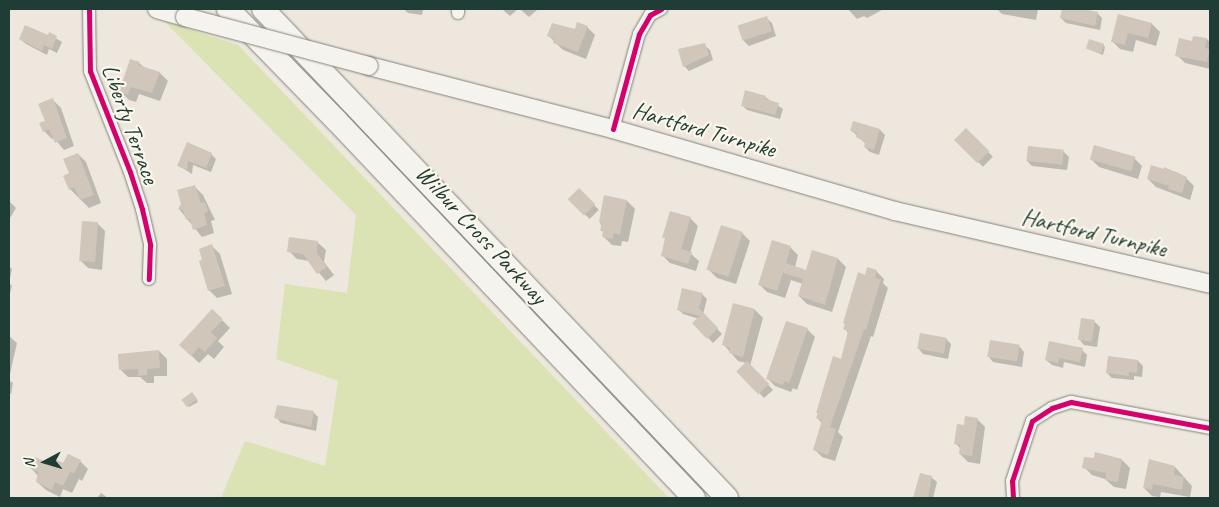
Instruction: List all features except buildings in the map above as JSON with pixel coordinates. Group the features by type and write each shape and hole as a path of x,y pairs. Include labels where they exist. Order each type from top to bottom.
{"highway":[{"name":"Wilbur Cross Parkway","path":"228,9 343,127 694,498"},
{"name":"Wilbur Cross Parkway","path":"263,9 727,498"},
{"path":"270,9 283,29"}],"main road":[{"name":"Hartford Turnpike","path":"157,9 613,129 895,211 1210,284"}],"street":[{"name":"Liberty Terrace","path":"89,9 90,71 130,172 142,209 150,245 149,279"},
{"path":"613,129 639,34 650,16 661,9"},
{"path":"1013,498 1012,481 1032,421 1052,408 1071,402 1210,428"}],"green space":[{"path":"164,21 238,45 669,498 221,498 245,441 325,466 338,381 276,359 285,284 347,293 356,215"}],"cycle path":[{"path":"89,9 90,71 130,172 142,209 150,245 149,279"},
{"path":"613,129 639,34 650,15 661,9"},
{"path":"1013,498 1012,481 1032,421 1052,408 1071,402 1210,428"}]}
